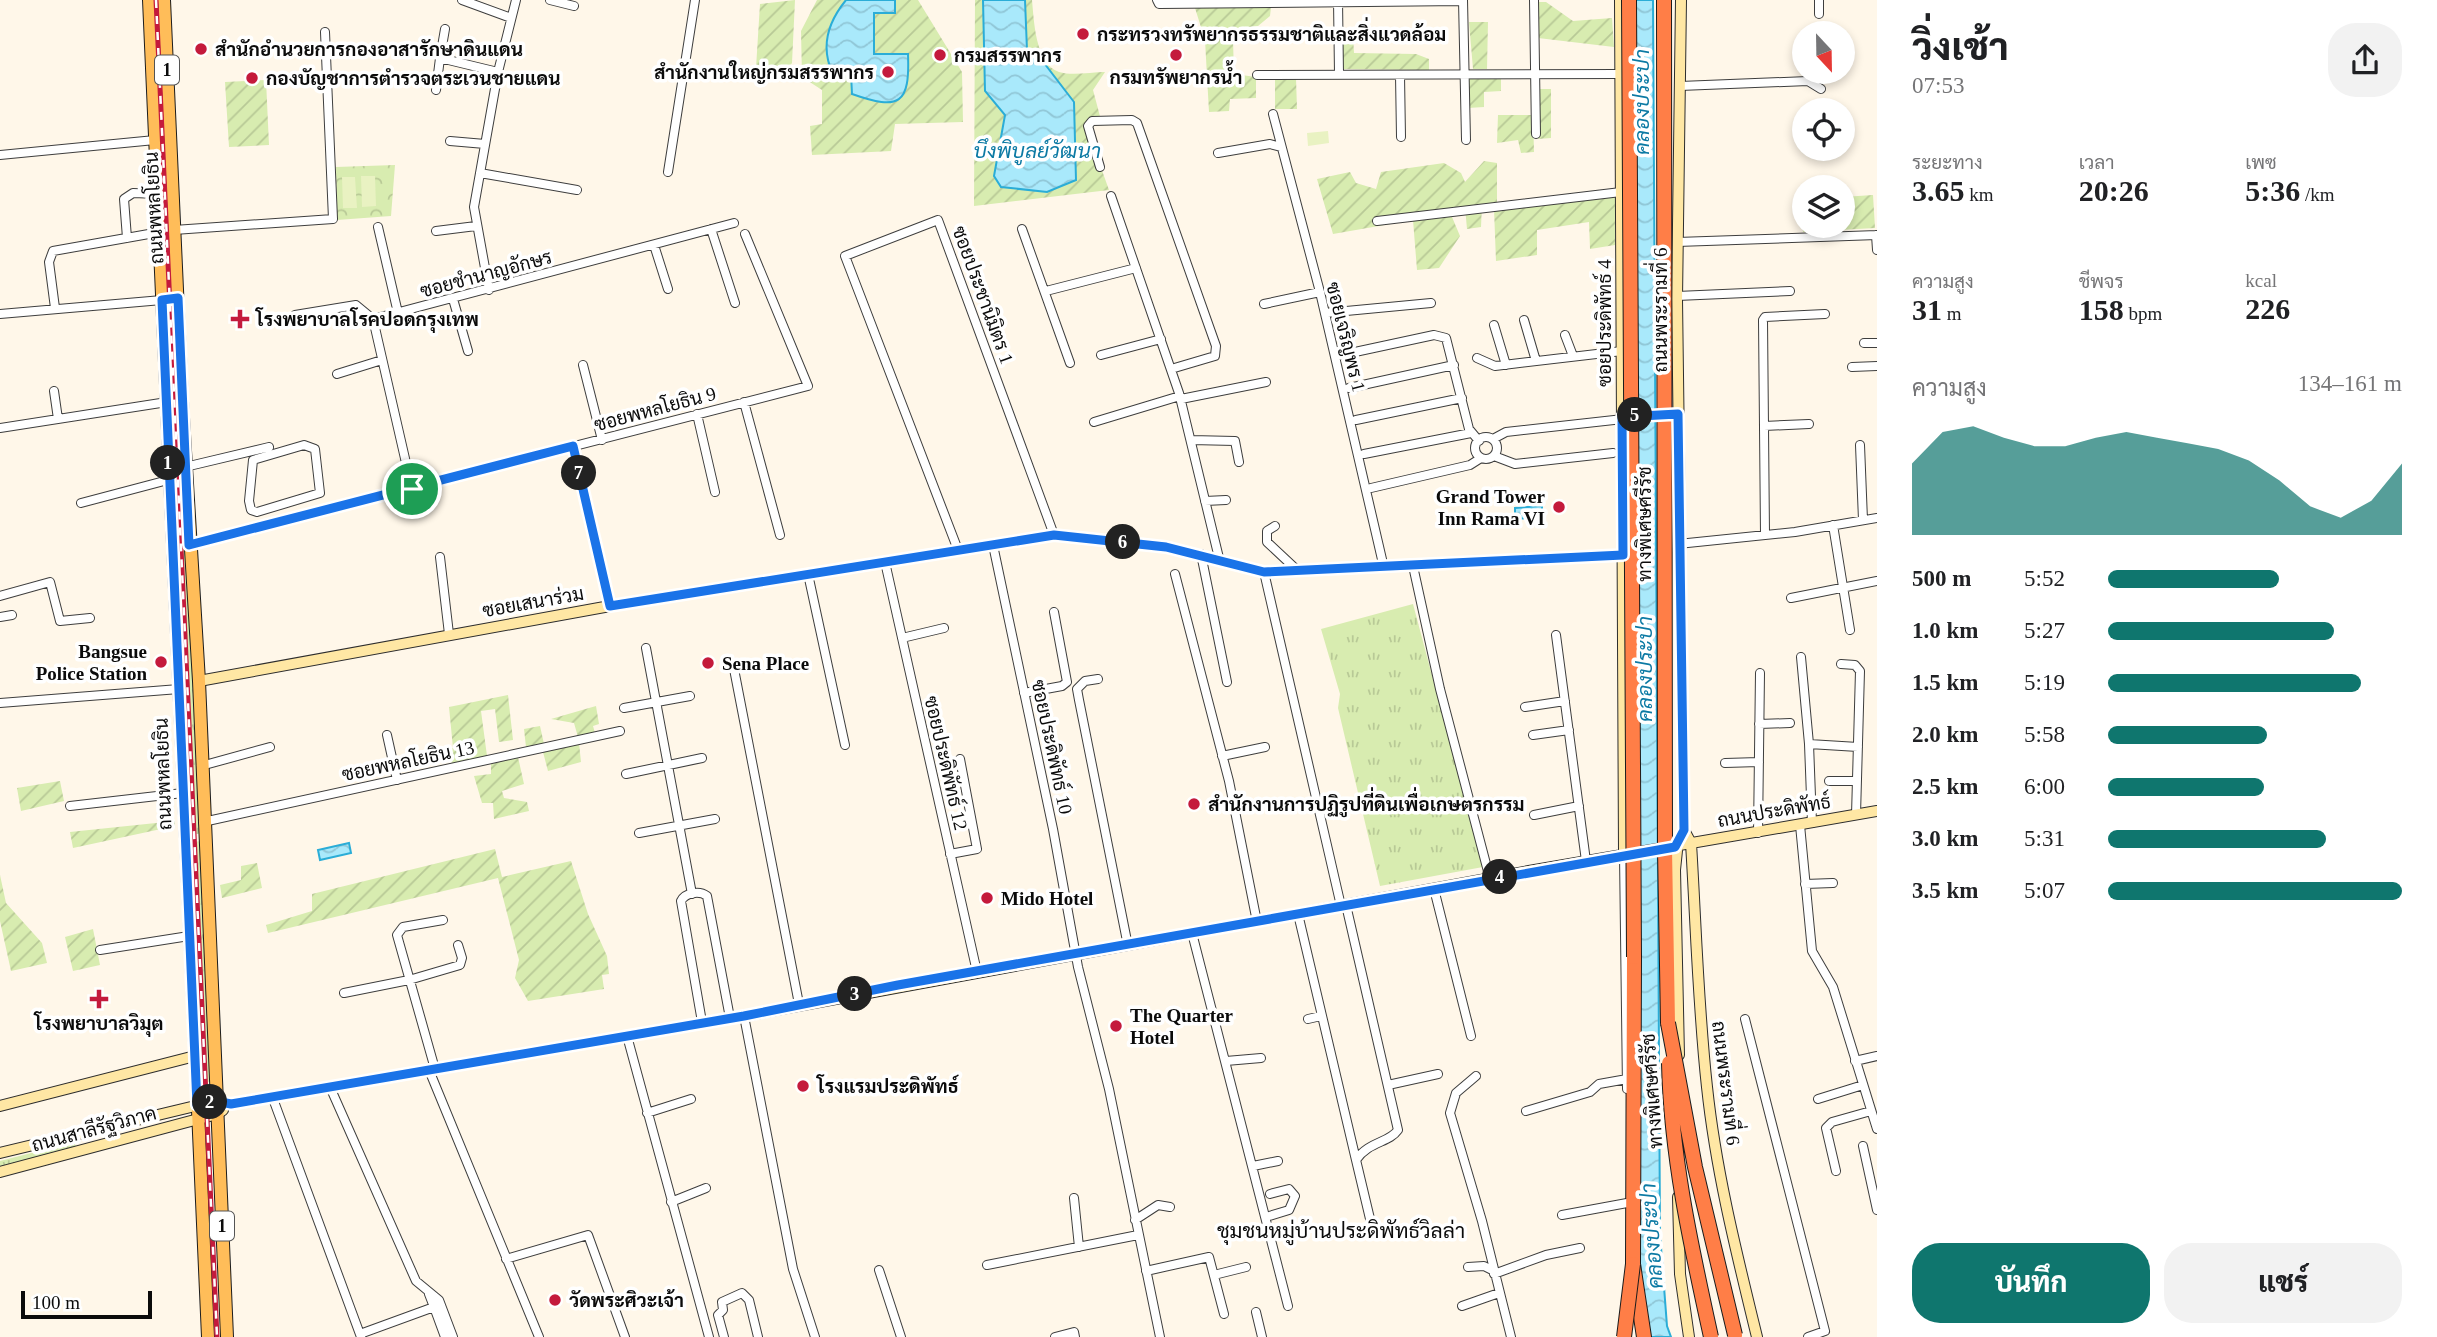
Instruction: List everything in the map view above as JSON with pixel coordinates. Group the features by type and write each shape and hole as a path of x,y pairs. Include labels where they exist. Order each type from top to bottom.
{"highway":[{"name":"ทางพิเศษศรีรัช","path":"1629,0 1634,568 1633,1264 1644,1337"},
{"name":"ทางพิเศษศรีรัช","path":"1664,0 1662,296 1668,1023 1674,1146 1683,1207 1712,1337"},
{"path":"1668,1023 1696,1167 1735,1336"},
{"path":"1624,1337 1633,1264"}],"main road":[{"name":"ถนนพหลโยธิน","path":"149,0 167,402 168,481 208,1337"},
{"name":"ถนนพหลโยธิน","path":"164,0 189,545 199,681 227,1337"},
{"name":"ซอยประดิพัทธ์ 4","path":"1620,0 1624,855"},
{"name":"ถนนพระรามที่ 6","path":"1681,0 1677,296 1678,544 1684,830 1691,843 1698,987 1707,1090 1728,1219 1757,1337"},
{"path":"155,140 170,139"},
{"path":"157,173 172,172"},
{"path":"162,300 178,298"},
{"name":"ซอยเสนาร่วม","path":"199,681 610,606 1054,535 1166,547 1219,558 1264,572 1623,555"},
{"name":"ถนนประดิพัทธ์","path":"198,1119 216,1108 272,1096 744,1016 1490,878 1877,811"},
{"name":"ถนนพระรามที่ 6","path":"1684,830 1675,847 1679,1017 1679,1248 1686,1335"},
{"path":"0,1106 195,1056"},
{"name":"ถนนประดิพัทธ์","path":"197,1105 216,1108"},
{"name":"ถนนสาลีรัฐวิภาค","path":"0,1153 197,1105"},
{"name":"ถนนสาลีรัฐวิภาค","path":"0,1172 198,1119"}],"street":[{"path":"462,0 511,18"},
{"path":"489,290 474,208 498,72 516,0"},
{"path":"550,0 574,6"},
{"path":"668,172 695,0"},
{"path":"1157,0 1159,4 1204,1 1463,0 1466,140"},
{"path":"1534,0 1536,134"},
{"path":"1819,0 1819,14"},
{"path":"1338,1 1339,74"},
{"path":"436,90 445,29"},
{"path":"174,230 333,219 325,32"},
{"path":"440,58 498,72"},
{"path":"1258,75 1620,74"},
{"path":"1400,75 1401,137"},
{"path":"1680,86 1808,81 1821,89"},
{"name":"ซอยเจริญพร 1","path":"1273,114 1320,292 1384,568"},
{"path":"1100,167 1088,126 1092,121 1132,120 1137,123 1216,346 1215,356 1171,369"},
{"path":"0,155 155,140"},
{"path":"450,141 485,145"},
{"path":"1218,153 1270,144 1281,147"},
{"path":"480,173 577,190"},
{"path":"1377,221 1621,192"},
{"path":"127,238 124,201 126,196 158,194"},
{"path":"1111,196 1180,398 1219,558"},
{"name":"ซอยประชานิมิตร 1","path":"958,550 845,256 938,220 1054,535"},
{"name":"ซอยชำนาญอักษร","path":"373,319 734,223"},
{"path":"436,231 476,226"},
{"path":"378,227 398,313"},
{"path":"712,229 735,303"},
{"path":"1022,229 1070,363"},
{"path":"55,308 49,262 53,251 160,232"},
{"name":"ซอยพหลโยธิน 9","path":"189,545 808,386 745,234"},
{"path":"1677,242 1877,235 1877,250"},
{"path":"654,245 668,289"},
{"path":"1046,291 1136,268"},
{"path":"1677,296 1790,291"},
{"path":"1264,304 1320,292"},
{"path":"453,299 468,351"},
{"path":"0,314 162,300"},
{"path":"1325,313 1431,303"},
{"path":"295,315 356,305 373,319 412,489"},
{"path":"1765,536 1763,320 1769,315 1825,314"},
{"path":"1524,320 1536,361"},
{"path":"1494,325 1506,365"},
{"path":"1565,334 1573,356"},
{"path":"1342,355 1442,335 1448,342 1471,433 1479,441"},
{"path":"1101,355 1161,339"},
{"path":"1864,343 1877,343"},
{"path":"1477,358 1495,366 1622,351"},
{"path":"337,374 382,360"},
{"path":"583,365 602,440"},
{"path":"1349,388 1454,365"},
{"path":"1853,367 1877,366"},
{"path":"1094,422 1180,398 1266,382"},
{"path":"54,391 58,419"},
{"path":"1356,420 1462,398"},
{"path":"0,428 167,402"},
{"path":"744,402 780,535"},
{"path":"697,414 715,492"},
{"path":"1481,458 1475,449 1479,441 1484,438 1493,439 1506,432 1636,415 1678,414"},
{"path":"1764,426 1809,424"},
{"path":"1364,454 1471,433"},
{"path":"1493,439 1497,447 1494,456"},
{"path":"1191,440 1235,442 1239,462"},
{"path":"311,445 314,449 320,493 271,508 257,512 251,510 249,501 253,460 311,445"},
{"path":"1860,445 1863,520"},
{"path":"573,446 610,606"},
{"path":"185,467 269,447"},
{"path":"1371,488 1469,465 1481,458 1494,456 1515,464 1613,453"},
{"path":"81,503 168,481"},
{"path":"1205,501 1226,500"},
{"path":"271,508 272,524"},
{"path":"1678,544 1765,536 1877,518"},
{"path":"1275,526 1267,531 1267,542 1298,571"},
{"path":"1833,526 1850,630"},
{"name":"ซอยประดิพัทธ์ 10","path":"993,545 1076,956 1109,1089 1160,1337"},
{"path":"1201,554 1227,682"},
{"path":"440,557 449,634"},
{"name":"ซอยประดิพัทธ์ 12","path":"885,562 977,972"},
{"path":"1413,566 1440,689 1490,878"},
{"path":"1264,572 1398,1130 1393,1136 1370,1145 1356,1160"},
{"path":"808,574 845,744"},
{"path":"1175,574 1222,756 1257,922"},
{"path":"1791,597 1877,581"},
{"path":"0,596 50,582 60,621 90,618"},
{"path":"1024,692 1062,686 1068,682 1054,612"},
{"path":"0,617 12,615"},
{"path":"902,638 944,628"},
{"path":"1556,635 1586,861"},
{"path":"646,648 692,894"},
{"path":"1801,657 1810,744 1805,884 1812,951 1833,987 1877,1129"},
{"path":"1841,664 1855,665 1860,671 1856,815"},
{"path":"734,669 800,1004"},
{"path":"1758,832 1760,673"},
{"path":"1098,679 1085,681 1077,689 1128,946"},
{"path":"0,703 179,689"},
{"path":"624,708 690,696"},
{"path":"1525,707 1565,701"},
{"path":"1759,724 1790,723"},
{"name":"ซอยพหลโยธิน 13","path":"203,822 620,730"},
{"path":"1534,735 1569,730"},
{"path":"387,735 397,780"},
{"path":"1810,744 1858,747"},
{"path":"201,766 270,747"},
{"path":"1222,756 1265,747"},
{"path":"626,774 702,758"},
{"path":"950,854 977,849 960,759"},
{"path":"1725,763 1759,762"},
{"path":"1829,781 1857,782"},
{"path":"70,806 183,793"},
{"path":"1534,815 1579,806"},
{"path":"639,833 715,818"},
{"path":"1624,855 1627,1079 1624,1337"},
{"path":"1805,884 1833,883"},
{"path":"1434,889 1471,1036"},
{"path":"702,1022 681,901 692,894 707,896 730,1018"},
{"path":"1298,914 1371,1223"},
{"path":"443,920 403,927 397,931 432,1070 539,1337"},
{"path":"1192,933 1289,1306"},
{"path":"100,950 190,936"},
{"path":"344,993 409,980 460,964 463,958 458,945"},
{"path":"744,1016 793,1269 815,1337"},
{"path":"1308,1019 1321,1016"},
{"path":"1745,1019 1825,1331 1808,1337"},
{"path":"627,1036 709,1337"},
{"path":"1855,1061 1877,1056"},
{"path":"1226,1061 1261,1058"},
{"path":"1388,1085 1438,1074"},
{"path":"1476,1076 1456,1093 1450,1113 1482,1221 1511,1337"},
{"path":"1526,1111 1590,1092 1599,1084 1627,1079"},
{"path":"1818,1099 1863,1085"},
{"path":"330,1087 415,1281 442,1304 453,1337"},
{"path":"272,1096 360,1336 371,1334 434,1307"},
{"path":"648,1113 691,1099"},
{"path":"1836,1171 1826,1128 1832,1122 1871,1111"},
{"path":"1863,1146 1877,1210"},
{"path":"1253,1166 1278,1161"},
{"path":"671,1202 706,1188"},
{"path":"1266,1217 1289,1210 1295,1196 1289,1189 1270,1194"},
{"path":"1074,1198 1079,1247"},
{"path":"1562,1215 1627,1203"},
{"path":"1135,1220 1158,1205 1170,1207"},
{"path":"506,1259 588,1235 625,1337"},
{"path":"987,1265 1138,1235"},
{"path":"1494,1273 1546,1255 1580,1248"},
{"path":"1146,1270 1209,1257 1224,1314"},
{"path":"1468,1267 1484,1266 1494,1273"},
{"path":"1214,1275 1245,1267"},
{"path":"879,1270 901,1337"},
{"path":"428,1292 445,1337"},
{"path":"1462,1306 1499,1293"},
{"path":"703,1318 718,1315 723,1310 720,1305 724,1300 735,1294 746,1295 758,1337"},
{"path":"1256,1312 1262,1337"},
{"path":"718,1315 724,1337"},
{"path":"1055,1337 1074,1332 1075,1337"}],"green space":[{"path":"795,0 792,63 789,67 756,68 760,4"},
{"path":"817,0 918,0 962,72 963,122 895,124 891,151 812,155 810,126 822,124 822,90 802,77 801,31"},
{"name":"บึงพิบูลย์วัฒนา","path":"975,0 1032,0 1040,51 1051,67 1070,74 1105,72 1093,90 1101,120 1085,123 1109,190 974,206"},
{"path":"1537,2 1546,2 1573,21 1612,18 1614,47 1538,38"},
{"path":"1271,7 1270,16 1258,26 1235,29 1233,40 1234,74 1256,77 1256,98 1230,99 1229,111 1209,112 1205,40 1195,8"},
{"path":"1469,22 1488,22 1487,69 1473,69"},
{"path":"1353,36 1354,53 1416,54 1429,59 1429,70 1343,69 1341,37"},
{"path":"1501,77 1501,91 1484,92 1484,107 1468,108 1467,79"},
{"path":"1296,78 1297,109 1275,109 1275,79"},
{"path":"266,80 269,145 229,147 225,82"},
{"path":"1537,89 1551,89 1551,138 1538,139"},
{"path":"1498,115 1533,115 1534,152 1521,153 1518,140 1497,143"},
{"path":"1328,131 1329,143 1308,146 1307,133"},
{"path":"1484,161 1497,163 1497,202 1482,204 1481,227 1467,229 1465,207 1456,208 1452,217 1460,236 1439,268 1417,270 1413,220 1333,234 1317,179 1350,172 1356,183 1376,189 1381,172 1444,163 1461,173 1465,182"},
{"path":"395,165 391,216 337,220 336,167"},
{"path":"361,176 375,176 376,206 362,207"},
{"path":"342,177 355,177 357,208 343,208"},
{"path":"162,179 166,179 202,833 192,835"},
{"path":"1873,195 1875,228 1855,229 1855,196"},
{"path":"1615,196 1615,245 1590,249 1589,222 1537,230 1537,255 1496,261 1494,209"},
{"path":"1413,604 1483,867 1380,886 1338,708 1340,694 1321,629"},
{"path":"508,695 513,740 499,742 495,709 481,711 487,756 452,765 449,707"},
{"path":"596,706 599,724 593,726 595,733 578,737 574,723 551,719"},
{"path":"540,726 544,744 526,747 524,729"},
{"path":"579,743 581,762 548,771 543,752"},
{"path":"518,757 524,784 502,791 504,798 527,802 529,811 494,819 493,803 482,803 474,776 491,774 491,764"},
{"path":"60,781 64,801 21,811 17,788"},
{"path":"175,821 175,826 73,848 70,832"},
{"path":"203,841 213,1080 208,1082 201,1079 192,842"},
{"path":"495,849 502,877 571,861 588,914 607,956 609,974 602,975 604,989 528,1001 515,978 519,960 498,878 268,933 266,925 312,911 312,894"},
{"path":"257,863 262,888 222,898 220,885 241,880 241,866"},
{"path":"0,875 6,903 42,943 47,963 11,971 0,921"},
{"path":"93,929 100,965 73,971 65,937"},
{"path":"74,1142 77,1149 0,1169 0,1161"}],"water":[{"path":"846,0 895,0 895,13 874,13 874,54 908,54 907,84 899,99 881,102 852,94 851,74 833,74 827,54 828,35"},
{"name":"บึงพิบูลย์วัฒนา","path":"983,0 1025,0 1027,50 1044,63 1074,102 1076,180 1047,192 1001,187 994,176 1005,115 985,91"},
{"name":"คลองประปา","path":"1632,0 1653,0 1660,1234 1667,1326 1671,1337 1647,1337 1637,1234"},
{"path":"1542,506 1542,517 1515,519 1515,508"},
{"path":"349,843 351,853 320,860 318,850"}],"railway":[{"path":"156,0 217,1337"}],"place":[{"name":"กระทรวงทรัพยากรธรรมชาติและสิ่งแวดล้อม","path":"1083,34"},
{"name":"สำนักอำนวยการกองอาสารักษาดินแดน","path":"201,49"},
{"name":"กรมสรรพากร","path":"940,55"},
{"name":"กรมทรัพยากรน้ำ","path":"1176,55"},
{"name":"สำนักงานใหญ่กรมสรรพากร","path":"888,72"},
{"name":"กองบัญชาการตำรวจตระเวนชายแดน","path":"252,78"},
{"name":"โรงพยาบาลโรคปอดกรุงเทพ","path":"240,319"},
{"name":"Grand Tower Inn Rama VI","path":"1559,507"},
{"name":"Bangsue Police Station","path":"161,662"},
{"name":"Sena Place","path":"708,663"},
{"name":"สำนักงานการปฏิรูปที่ดินเพื่อเกษตรกรรม","path":"1194,804"},
{"name":"Mido Hotel","path":"987,898"},
{"name":"โรงพยาบาลวิมุต","path":"99,999"},
{"name":"The Quarter Hotel","path":"1116,1026"},
{"name":"โรงแรมประดิพัทธ์","path":"803,1086"},
{"name":"วัดพระศิวะเจ้า","path":"555,1300"}],"district":[{"name":"ชุมชนหมู่บ้านประดิพัทธ์วิลล่า","path":"1341,1231"}],"route":[{"path":"178,298 189,545 412,489 573,446 610,606 1054,535 1166,547 1212,556 1264,572 1543,560 1623,555 1622,417 1678,414 1684,830 1675,847 1529,871 1076,956 898,985 744,1016 231,1104 216,1101 197,1105 162,300 178,298"}]}
